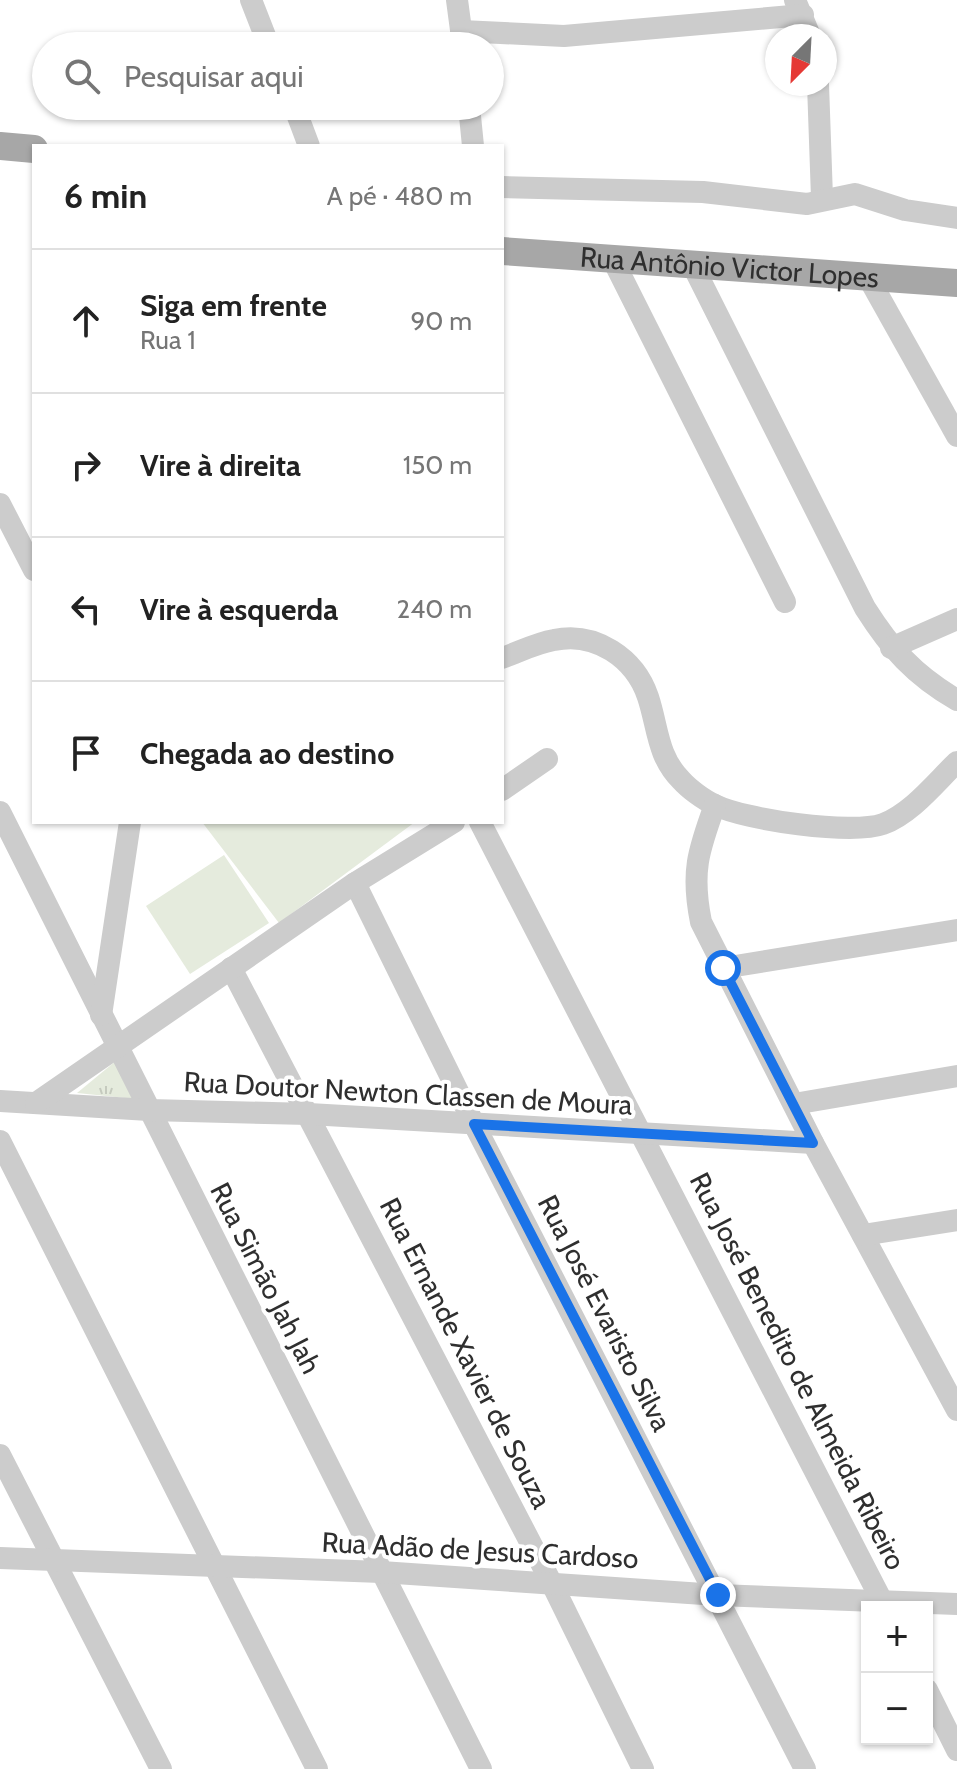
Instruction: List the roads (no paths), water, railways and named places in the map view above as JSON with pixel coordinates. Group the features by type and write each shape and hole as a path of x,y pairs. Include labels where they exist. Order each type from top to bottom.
{"main road":[{"path":"0,146 32,149"},
{"name":"Rua Antônio Victor Lopes","path":"504,251 957,283"}],"street":[{"path":"251,0 264,32"},
{"path":"457,0 461,32"},
{"path":"504,37 586,35 803,17"},
{"path":"818,96 822,198"},
{"path":"299,120 308,144"},
{"path":"470,120 473,144"},
{"path":"504,187 703,192 807,204 822,198 855,194 905,210 957,218"},
{"path":"612,258 785,602"},
{"path":"693,266 865,608 891,648 922,677 957,700"},
{"path":"868,277 957,436"},
{"path":"0,504 32,566"},
{"path":"891,648 957,619"},
{"path":"504,657 552,640 575,638 615,652 641,679 649,699 655,733 667,763 682,782 715,805 740,814 857,829 884,824 911,806 957,762"},
{"path":"504,789 547,759"},
{"path":"715,805 697,854 693,886 701,922 863,1235 946,1369 957,1410"},
{"name":"Rua Simão Jah Jah","path":"0,812 481,1769"},
{"path":"101,1015 130,824"},
{"path":"36,1103 355,883 451,824"},
{"name":"Rua José Benedito de Almeida Ribeiro","path":"481,824 882,1601"},
{"name":"Rua José Evaristo Silva","path":"355,883 474,1124 805,1769"},
{"path":"723,968 957,930"},
{"name":"Rua Ernande Xavier de Souza","path":"231,968 552,1584 643,1769"},
{"path":"794,1104 957,1076"},
{"name":"Rua Doutor Newton Classen de Moura","path":"0,1101 149,1110 309,1114 813,1143"},
{"path":"0,1141 317,1769"},
{"path":"863,1235 957,1220"},
{"path":"0,1455 161,1769"},
{"name":"Rua Adão de Jesus Cardoso","path":"0,1558 381,1572 861,1602"},
{"name":"Rua Adão de Jesus Cardoso","path":"933,1604 957,1604"},
{"path":"933,1702 957,1750"}]}
